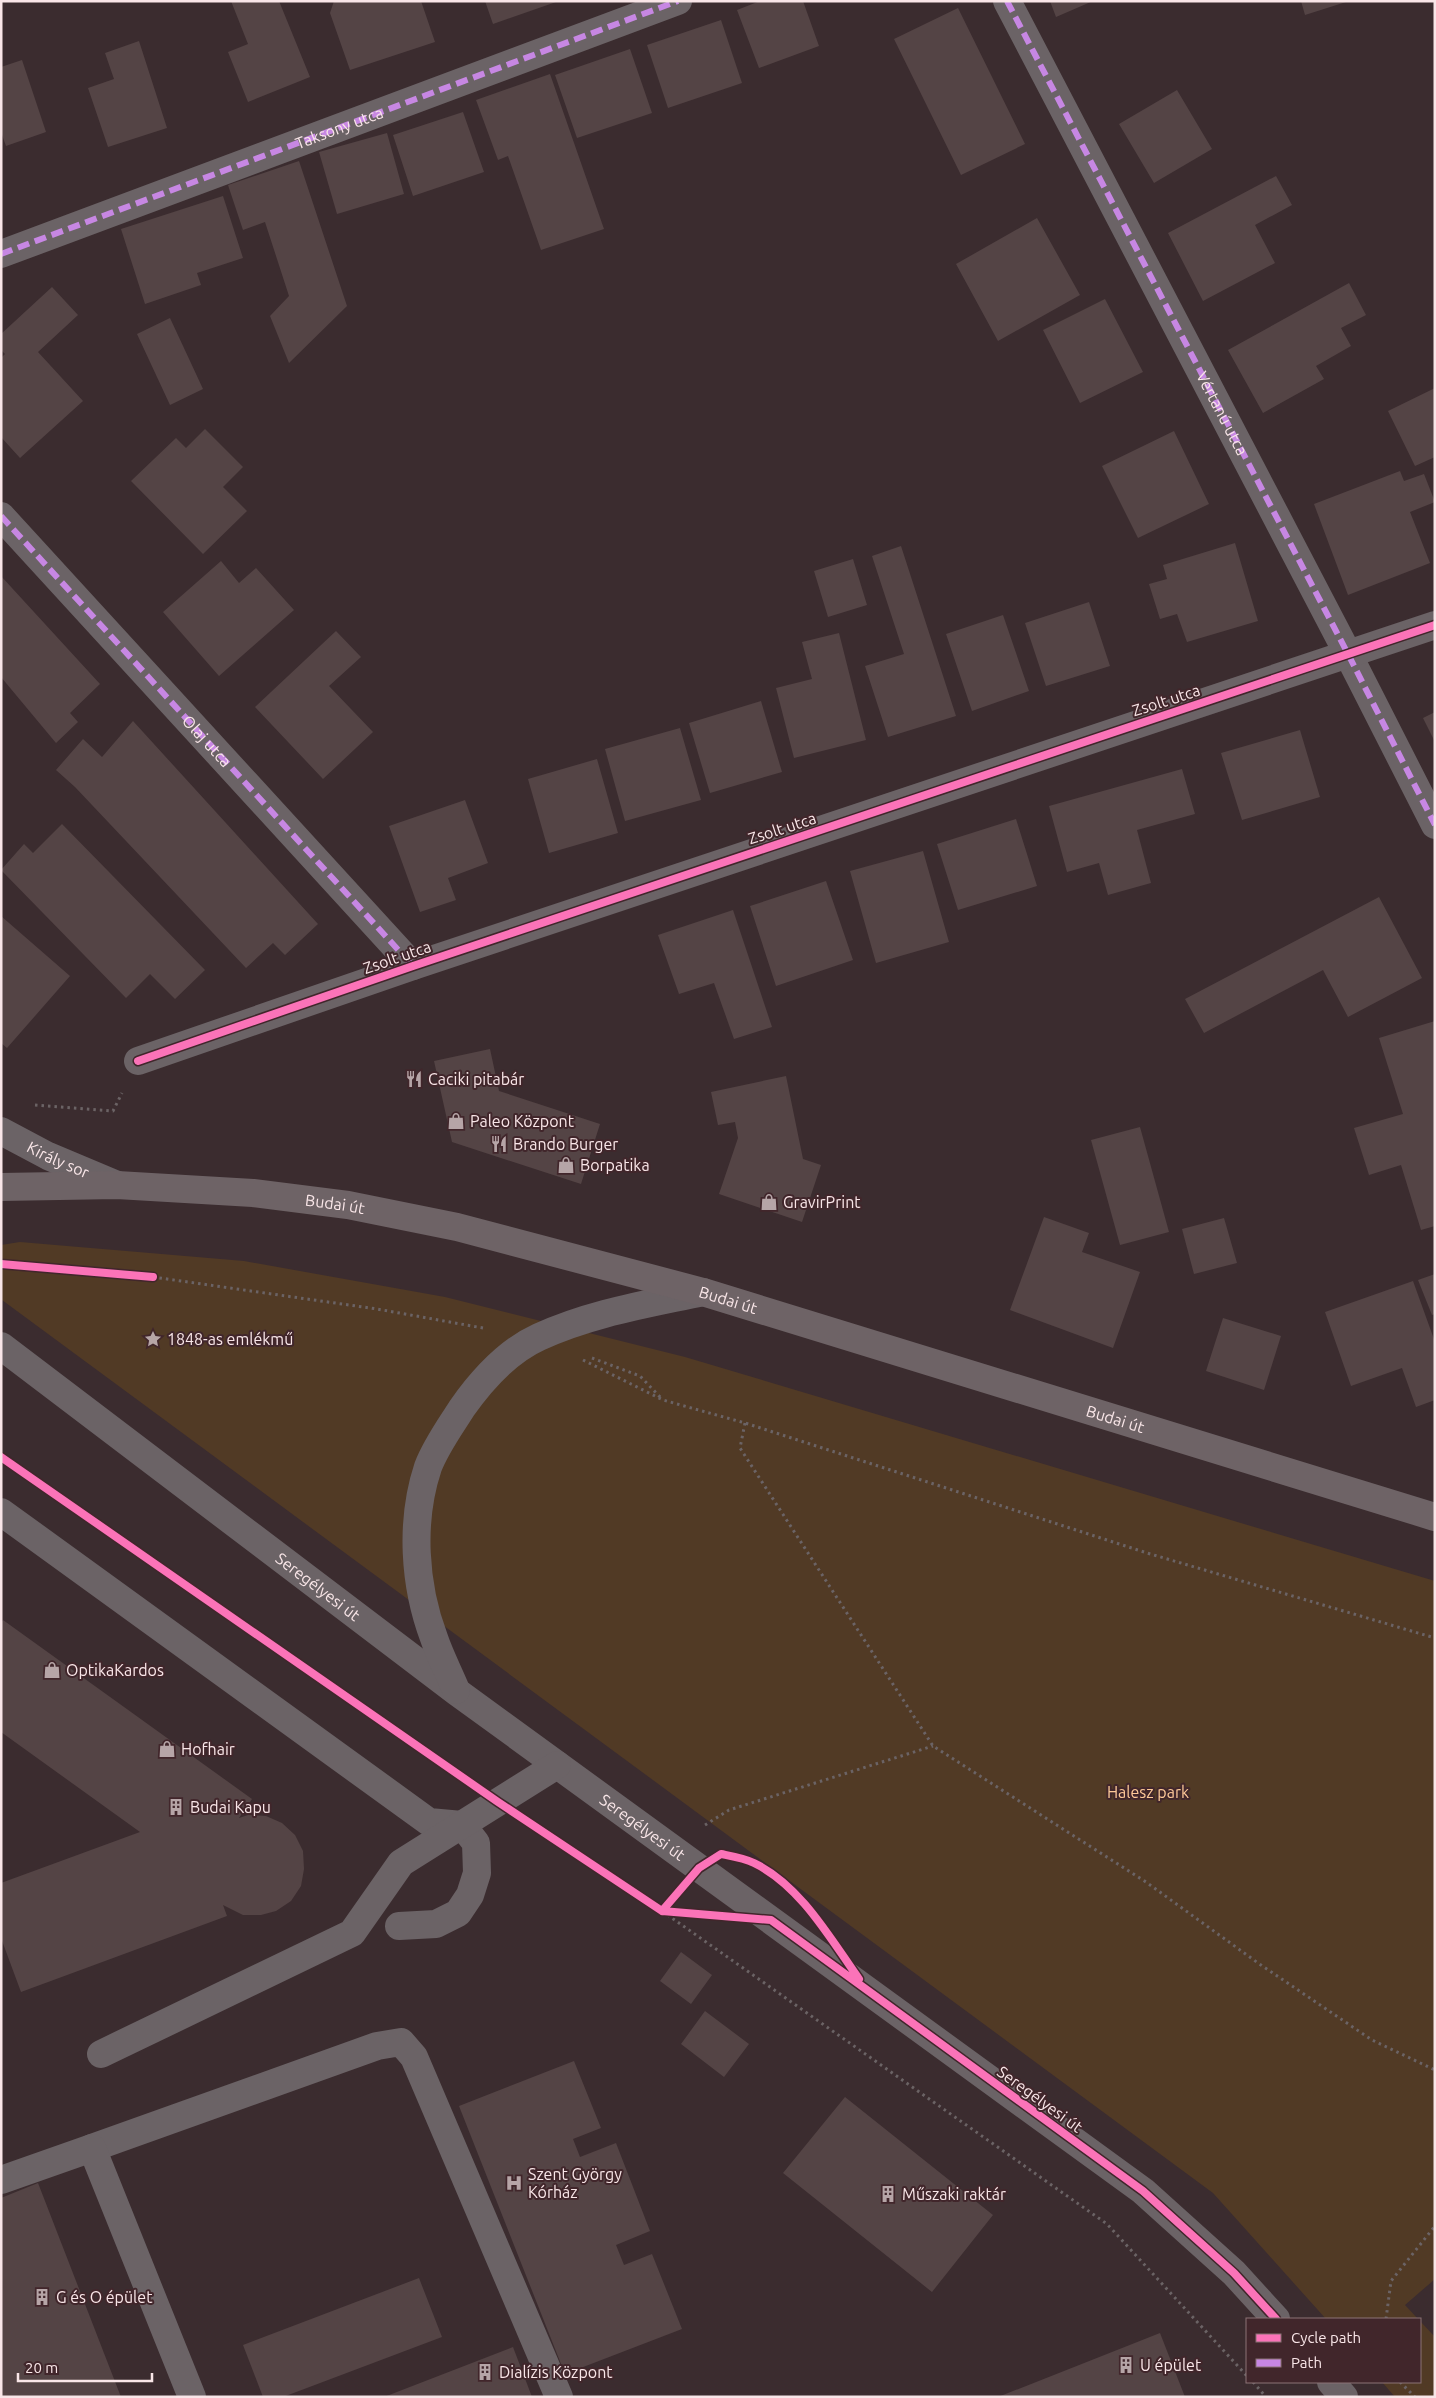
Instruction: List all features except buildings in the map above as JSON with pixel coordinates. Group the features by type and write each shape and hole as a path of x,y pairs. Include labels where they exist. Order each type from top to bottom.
{"main road":[{"name":"Budai út","path":"1,1186 118,1185 253,1193 348,1205 457,1227 703,1292 1435,1517"}],"street":[{"name":"Taksony utca","path":"1,254 678,1"},
{"name":"Vértanú utca","path":"1007,1 1348,654 1435,825"},
{"name":"Olaj utca","path":"1,516 413,966"},
{"name":"Zsolt utca","path":"138,1061 413,966 1435,625"},
{"name":"Király sor","path":"1,1130 48,1156 118,1185"},
{"path":"457,1692 433,1637 419,1583 416,1539 420,1497 429,1466 447,1431 469,1399 489,1375 516,1352 538,1337 595,1316 703,1292"},
{"name":"Seregélyesi út","path":"1,1346 457,1692 1143,2191 1234,2272 1275,2318"},
{"path":"1,1512 429,1822 462,1825 476,1843 477,1874 470,1895 458,1913 436,1924 399,1926"},
{"path":"101,2054 352,1933 401,1863 557,1765"},
{"path":"1,2180 377,2046 401,2042 414,2057 559,2397"},
{"path":"92,2148 192,2397"},
{"path":"1332,2383 1344,2397"}],"path":[{"path":"29,1104 114,1111 138,1061"},
{"path":"143,1276 377,1309 538,1337 640,1376 663,1400"},
{"path":"538,1337 663,1400 745,1423 1147,1553 1435,1638"},
{"path":"745,1423 740,1448 933,1746 1146,1882 1258,1963 1372,2040 1435,2070"},
{"path":"671,1848 729,1810 933,1746"},
{"path":"662,1911 699,1868"},
{"path":"654,1905 1107,2224 1246,2375"},
{"path":"662,1911 682,1913"},
{"path":"1386,2318 1391,2282 1435,2226"},
{"path":"1254,2383 1266,2397"},
{"path":"1401,2383 1415,2397"}],"green space":[{"name":"Halesz park","path":"20,1242 244,1261 445,1297 685,1357 1435,1581 1435,2279 1405,2305 1417,2318 1325,2318 1213,2193 2,1300 1,1245"},
{"path":"1421,2322 1435,2337 1435,2397 1395,2397 1383,2383 1421,2383"}],"marked path":[{"path":"1,254 678,1"},
{"path":"1007,1 1348,654 1435,825"},
{"path":"1,516 413,966"}],"cycle path":[{"path":"138,1061 413,966 1435,625"},
{"path":"1,1264 153,1277"},
{"path":"1,1457 498,1802 662,1911 771,1920 1143,2191 1234,2273 1275,2318"},
{"path":"662,1911 699,1868 721,1854 738,1857 754,1863 771,1873 800,1899 825,1930 859,1979"}],"place":[{"name":"Caciki pitabár","path":"414,1079"},
{"name":"Paleo Központ","path":"456,1121"},
{"name":"Brando Burger","path":"499,1144"},
{"name":"Borpatika","path":"566,1165"},
{"name":"GravirPrint","path":"769,1202"},
{"name":"1848-as emlékmű","path":"153,1339"},
{"name":"OptikaKardos","path":"52,1670"},
{"name":"Hofhair","path":"167,1749"},
{"name":"Budai Kapu","path":"176,1807"},
{"name":"Szent György Kórház","path":"514,2183"},
{"name":"Műszaki raktár","path":"888,2194"},
{"name":"G és O épület","path":"42,2297"},
{"name":"U épület","path":"1126,2365"},
{"name":"Dialízis Központ","path":"485,2372"}]}
